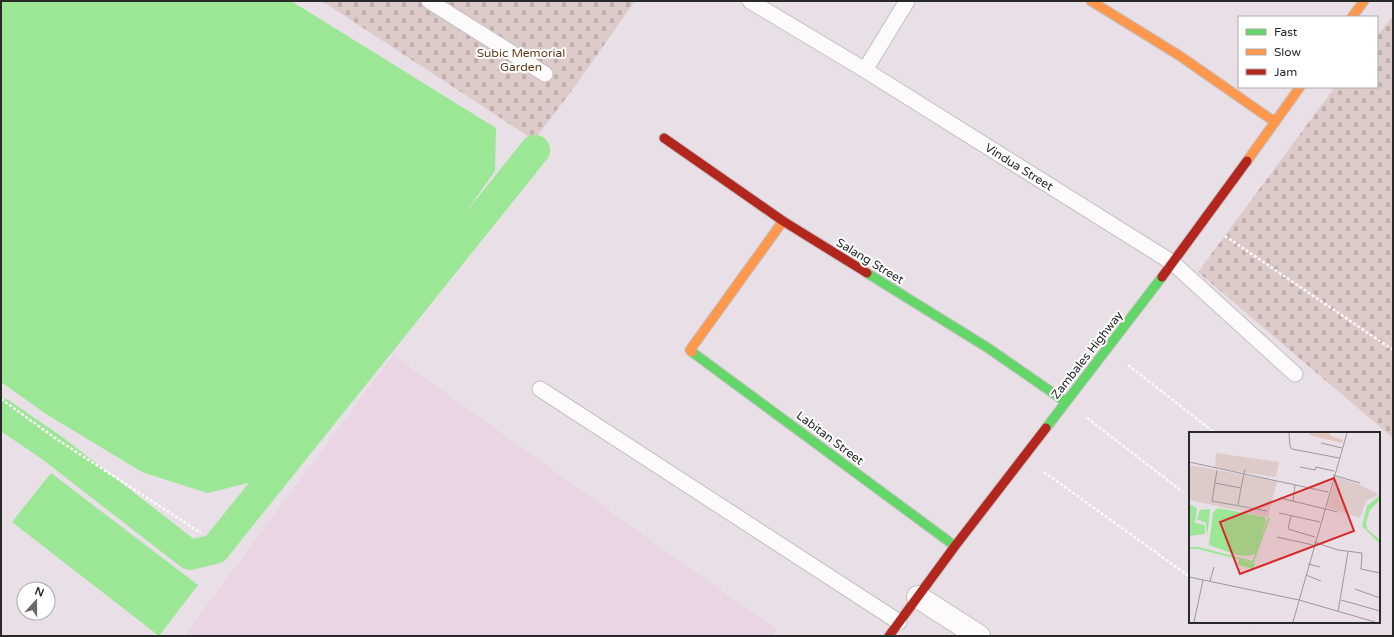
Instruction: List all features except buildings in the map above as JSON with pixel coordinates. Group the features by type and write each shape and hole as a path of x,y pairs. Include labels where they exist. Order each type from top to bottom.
{"street":[{"path":"1091,1 1180,56 1274,122"},
{"path":"1353,16 1364,1"},
{"name":"Zambales Highway","path":"889,636 955,546 1173,263 1299,88"},
{"name":"Salang Street","path":"664,138 783,221 968,335 1066,402"},
{"name":"Labitan Street","path":"783,221 690,350 955,546"},
{"path":"918,597 979,636"}],"lane":[{"path":"429,1 545,74"},
{"name":"Vindua Street","path":"750,1 865,70 1173,263 1295,374"},
{"path":"865,70 907,1"},
{"path":"540,389 900,622"}],"path":[{"path":"1203,221 1393,350"},
{"path":"1108,348 1214,432"},
{"path":"1,399 58,440 200,533"},
{"path":"1066,402 1183,492"},
{"path":"1024,457 1189,576"}],"shaded area":[{"path":"1,1 291,1 496,128 495,171 408,294 253,482 207,493 142,472 46,414 1,382"},
{"path":"393,355 686,566 777,629 772,636 184,636"},
{"path":"51,473 198,585 159,636 12,522"}],"green space":[{"name":"Subic Memorial Garden","path":"322,1 635,1 573,89 534,140"},
{"path":"1393,16 1393,438 1198,272 1334,88 1378,88 1378,35"}],"waterway":[{"path":"1,413 52,448 190,555 215,549 535,150"}],"traffic: fast":[{"path":"867,273 988,348 1066,402"},
{"path":"1046,428 1162,277"},
{"path":"692,352 955,546"}],"traffic: slow":[{"path":"1091,1 1180,56 1275,122"},
{"path":"1353,16 1364,1"},
{"path":"1247,161 1299,88"},
{"path":"692,352 690,350 783,221"}],"traffic: jam":[{"path":"664,138 783,221 867,273"},
{"path":"1162,277 1247,161"},
{"path":"889,636 955,546 1046,428"}]}
